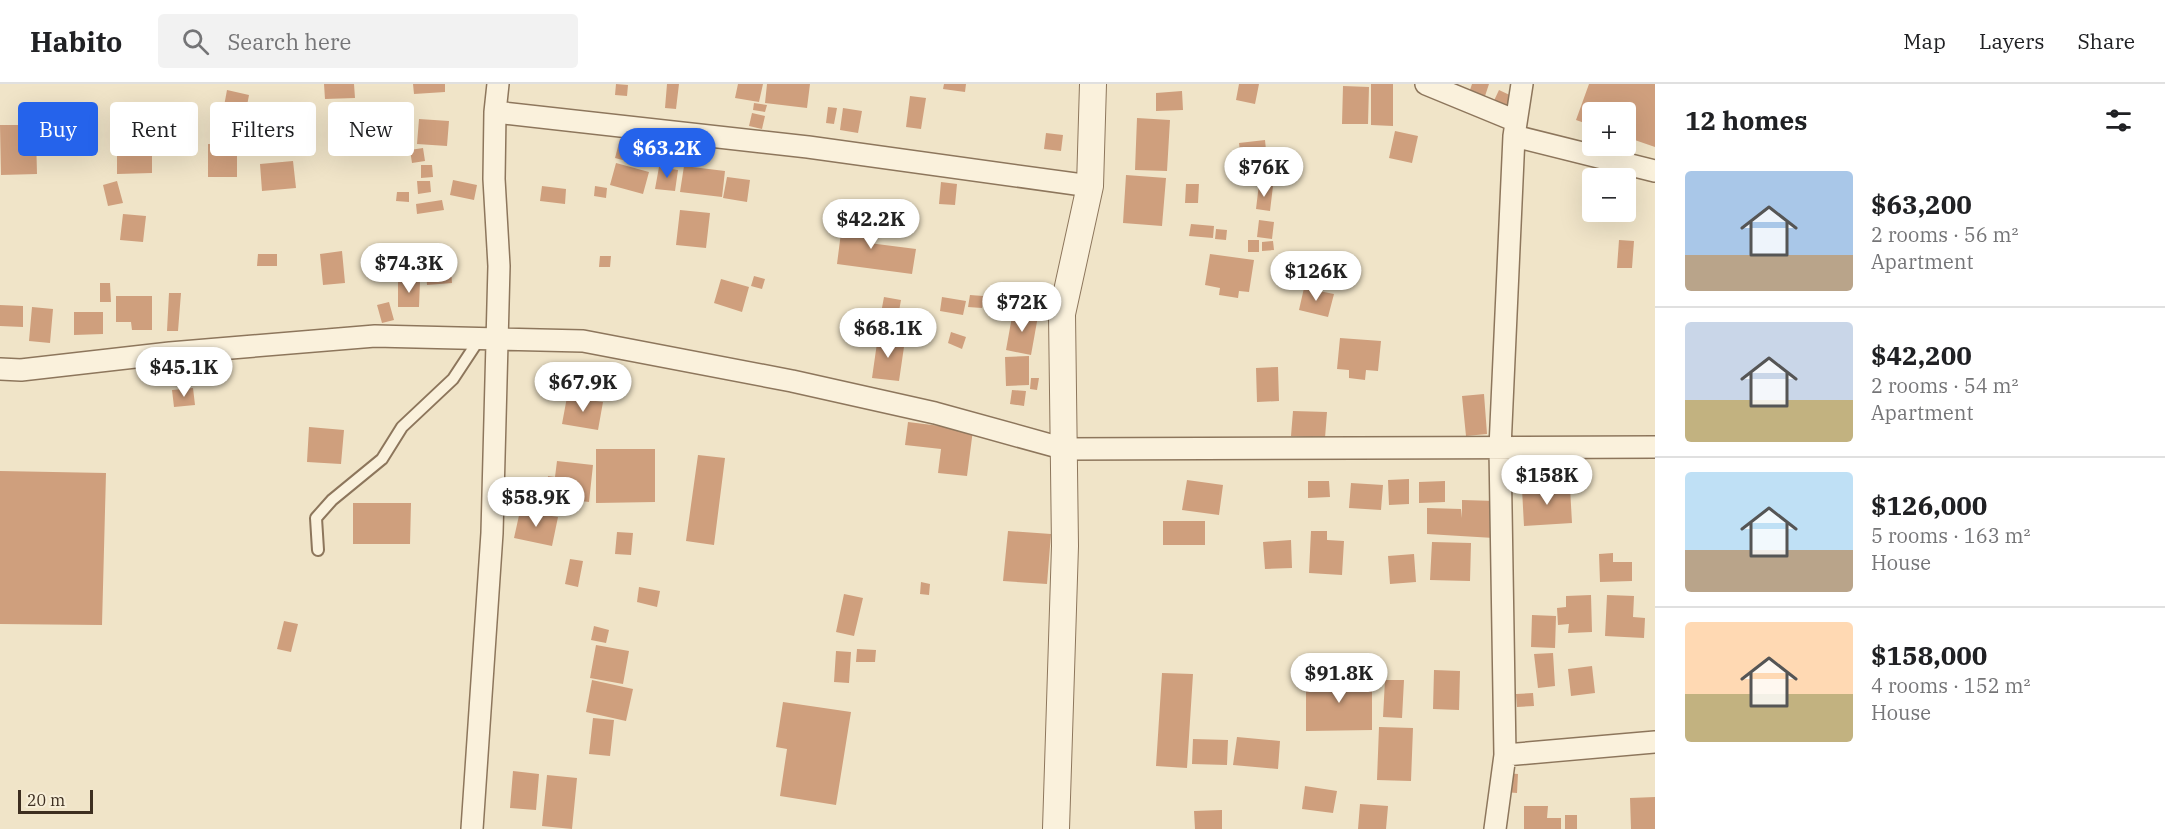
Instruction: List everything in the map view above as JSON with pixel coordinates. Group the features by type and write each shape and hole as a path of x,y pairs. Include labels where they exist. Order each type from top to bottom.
{"street":[{"path":"472,829 492,533 488,338 499,266 494,179 495,112 498,84"},
{"path":"1056,829 1065,546 1062,314 1090,186 1094,84"},
{"path":"1426,84 1515,129 1655,171"},
{"path":"1495,829 1505,755 1500,448 1515,129 1522,84"},
{"path":"495,112 808,147 1090,186"},
{"path":"0,369 21,370 170,353 375,336 583,340 745,371 935,414 1065,450 1655,447"},
{"path":"1505,755 1655,742"}],"lane":[{"path":"318,549 316,518 332,500 382,459 402,427 453,379 488,338"}],"building":[{"path":"324,84 354,84 355,98 325,99"},
{"path":"413,84 445,84 445,92 414,94"},
{"path":"616,84 628,85 627,96 615,95"},
{"path":"667,84 679,84 676,109 665,108"},
{"path":"738,84 763,84 759,102 735,98"},
{"path":"767,84 810,84 807,108 765,103"},
{"path":"944,84 966,84 965,92 943,89"},
{"path":"1239,84 1259,84 1255,104 1236,100"},
{"path":"1371,84 1393,84 1393,126 1371,125"},
{"path":"1472,84 1489,84 1483,102 1468,96"},
{"path":"1589,84 1655,84 1655,147 1636,140 1636,102 1582,102"},
{"path":"1343,86 1369,87 1368,124 1342,124"},
{"path":"227,90 249,95 248,102 225,102"},
{"path":"1499,90 1516,98 1508,115 1491,107"},
{"path":"1182,91 1183,110 1156,111 1156,93"},
{"path":"910,96 926,98 921,129 906,127"},
{"path":"754,103 767,105 765,112 753,110"},
{"path":"1582,103 1582,122 1576,120"},
{"path":"828,107 837,108 834,124 826,123"},
{"path":"843,108 862,111 858,133 840,130"},
{"path":"752,113 765,116 762,129 749,126"},
{"path":"1137,118 1170,120 1167,171 1135,170"},
{"path":"419,119 449,121 447,146 417,144"},
{"path":"0,125 18,125 18,156 37,156 37,174 1,175"},
{"path":"1395,131 1418,136 1412,163 1389,158"},
{"path":"1046,133 1063,135 1061,151 1044,149"},
{"path":"620,139 635,142 630,162 615,158"},
{"path":"1265,140 1269,181 1243,183 1239,143"},
{"path":"208,144 210,144 210,156 237,156 237,177 208,177"},
{"path":"423,148 425,161 412,163 411,156 414,156 414,149"},
{"path":"117,156 152,156 152,173 117,174"},
{"path":"293,161 296,188 262,191 260,164"},
{"path":"616,163 649,172 643,194 610,185"},
{"path":"421,165 432,165 433,177 421,178"},
{"path":"684,166 725,171 722,197 680,192"},
{"path":"659,167 678,170 675,191 655,189"},
{"path":"1126,175 1166,178 1162,226 1123,223"},
{"path":"727,177 750,180 747,202 723,198"},
{"path":"453,180 477,185 474,200 450,195"},
{"path":"117,181 123,203 108,206 103,185"},
{"path":"417,181 430,181 431,192 418,194"},
{"path":"941,182 957,184 955,205 939,204"},
{"path":"1186,184 1199,184 1198,203 1185,203"},
{"path":"1259,184 1273,186 1270,211 1256,209"},
{"path":"542,186 566,189 565,204 540,201"},
{"path":"595,186 607,188 606,198 594,196"},
{"path":"397,192 409,192 409,202 396,201"},
{"path":"442,200 444,210 417,214 416,204"},
{"path":"680,210 710,213 706,248 676,245"},
{"path":"123,214 146,216 143,242 120,240"},
{"path":"843,217 872,221 869,243 916,249 912,274 837,264"},
{"path":"1259,220 1274,222 1272,239 1257,237"},
{"path":"1191,224 1214,226 1213,238 1189,236"},
{"path":"1216,229 1227,230 1226,240 1215,239"},
{"path":"1248,240 1259,240 1259,252 1248,252"},
{"path":"1619,240 1634,241 1632,268 1617,268"},
{"path":"1273,241 1274,250 1262,251 1262,242"},
{"path":"424,249 425,268 414,269 413,250"},
{"path":"342,251 345,283 323,285 320,254"},
{"path":"450,252 452,283 427,285 425,254"},
{"path":"258,254 277,254 277,266 257,266"},
{"path":"1210,254 1254,260 1249,292 1239,291 1238,298 1219,295 1220,288 1205,285"},
{"path":"600,256 611,256 610,267 599,267"},
{"path":"754,276 765,279 762,289 751,286"},
{"path":"721,279 749,287 742,312 714,303"},
{"path":"398,281 420,281 419,307 398,307"},
{"path":"100,283 110,283 111,302 100,302"},
{"path":"1304,288 1334,294 1328,317 1299,310"},
{"path":"169,293 181,293 178,331 167,331"},
{"path":"970,295 983,296 982,308 968,307"},
{"path":"116,296 152,296 152,330 132,330 131,322 116,322"},
{"path":"884,297 901,300 895,333 878,329"},
{"path":"942,297 966,301 963,315 940,311"},
{"path":"389,302 394,320 382,323 377,305"},
{"path":"0,305 23,306 23,327 0,326"},
{"path":"32,307 53,309 50,343 29,341"},
{"path":"1013,311 1038,316 1031,355 1006,350"},
{"path":"74,312 103,312 103,334 74,335"},
{"path":"951,332 966,337 962,349 948,343"},
{"path":"878,336 905,340 899,381 872,378"},
{"path":"1340,338 1381,341 1378,371 1366,370 1365,380 1349,378 1349,370 1337,369"},
{"path":"1029,356 1029,385 1006,386 1005,357"},
{"path":"1278,367 1279,401 1257,402 1256,368"},
{"path":"1031,378 1039,378 1037,390 1030,389"},
{"path":"193,388 195,405 174,407 172,390"},
{"path":"1012,390 1026,391 1024,406 1010,404"},
{"path":"1484,394 1487,434 1466,436 1462,396"},
{"path":"567,397 603,402 598,430 562,424"},
{"path":"1293,411 1327,412 1325,438 1291,436"},
{"path":"908,422 973,430 967,476 938,473 941,449 905,445"},
{"path":"309,427 344,430 341,464 307,462"},
{"path":"596,449 655,449 655,502 596,503"},
{"path":"698,455 725,458 714,545 686,541"},
{"path":"557,461 593,465 589,502 546,497 548,476 555,477"},
{"path":"0,471 106,473 102,625 0,624"},
{"path":"1409,479 1409,504 1389,505 1388,480"},
{"path":"1187,480 1223,485 1219,515 1182,510"},
{"path":"1308,481 1329,481 1330,497 1308,498"},
{"path":"1445,481 1445,502 1419,503 1419,482"},
{"path":"1351,483 1383,485 1381,510 1349,508"},
{"path":"1570,487 1572,523 1524,526 1522,489"},
{"path":"1462,500 1496,501 1494,538 1427,534 1427,508 1461,509 1462,518"},
{"path":"353,503 411,503 410,544 353,544"},
{"path":"520,511 558,517 552,546 514,538"},
{"path":"1163,521 1205,521 1205,545 1163,545"},
{"path":"1008,531 1051,534 1047,584 1003,581"},
{"path":"1311,531 1327,531 1327,540 1344,541 1342,575 1309,573"},
{"path":"617,532 633,533 631,555 615,554"},
{"path":"1291,540 1292,568 1265,569 1263,542"},
{"path":"1432,542 1471,543 1470,581 1430,580"},
{"path":"1613,553 1613,562 1632,562 1632,581 1600,582 1599,554"},
{"path":"1414,554 1416,582 1390,584 1388,556"},
{"path":"570,559 583,561 578,587 565,584"},
{"path":"921,582 930,584 929,595 920,594"},
{"path":"639,587 660,591 657,607 637,602"},
{"path":"844,594 863,598 854,636 836,632"},
{"path":"1591,595 1592,632 1568,633 1569,624 1558,625 1557,608 1566,607 1566,596"},
{"path":"1607,595 1634,596 1633,617 1645,618 1644,638 1605,636"},
{"path":"1532,615 1556,616 1555,648 1531,647"},
{"path":"284,621 298,624 291,652 277,649"},
{"path":"594,626 609,630 606,643 591,640"},
{"path":"596,645 629,651 623,684 590,678"},
{"path":"857,649 876,650 875,662 856,662"},
{"path":"836,651 851,652 849,683 834,682"},
{"path":"1553,653 1555,686 1538,688 1534,654"},
{"path":"1592,666 1595,693 1571,696 1568,669"},
{"path":"1434,670 1460,671 1459,710 1433,709"},
{"path":"1162,673 1193,674 1187,768 1156,766"},
{"path":"1306,678 1372,678 1372,730 1306,731"},
{"path":"592,680 633,689 626,721 586,712"},
{"path":"1385,680 1404,680 1402,718 1383,717"},
{"path":"1533,693 1534,706 1517,707 1516,694"},
{"path":"783,702 851,712 836,805 780,796 787,749 776,747"},
{"path":"593,718 614,720 610,756 589,754"},
{"path":"1379,727 1413,728 1411,781 1377,780"},
{"path":"1237,737 1280,741 1278,769 1233,765"},
{"path":"1193,739 1228,740 1227,765 1192,764"},
{"path":"513,771 539,774 536,810 510,808"},
{"path":"1505,773 1518,774 1517,793 1504,792"},
{"path":"547,775 577,778 572,829 542,826"},
{"path":"1305,786 1337,791 1333,813 1302,809"},
{"path":"1655,797 1655,829 1631,829 1630,798"},
{"path":"1360,804 1388,806 1386,829 1358,829"},
{"path":"1524,806 1548,806 1547,818 1561,818 1561,829 1524,829"},
{"path":"1222,810 1222,829 1195,829 1194,811"},
{"path":"1565,815 1577,815 1577,829 1565,829"}]}
